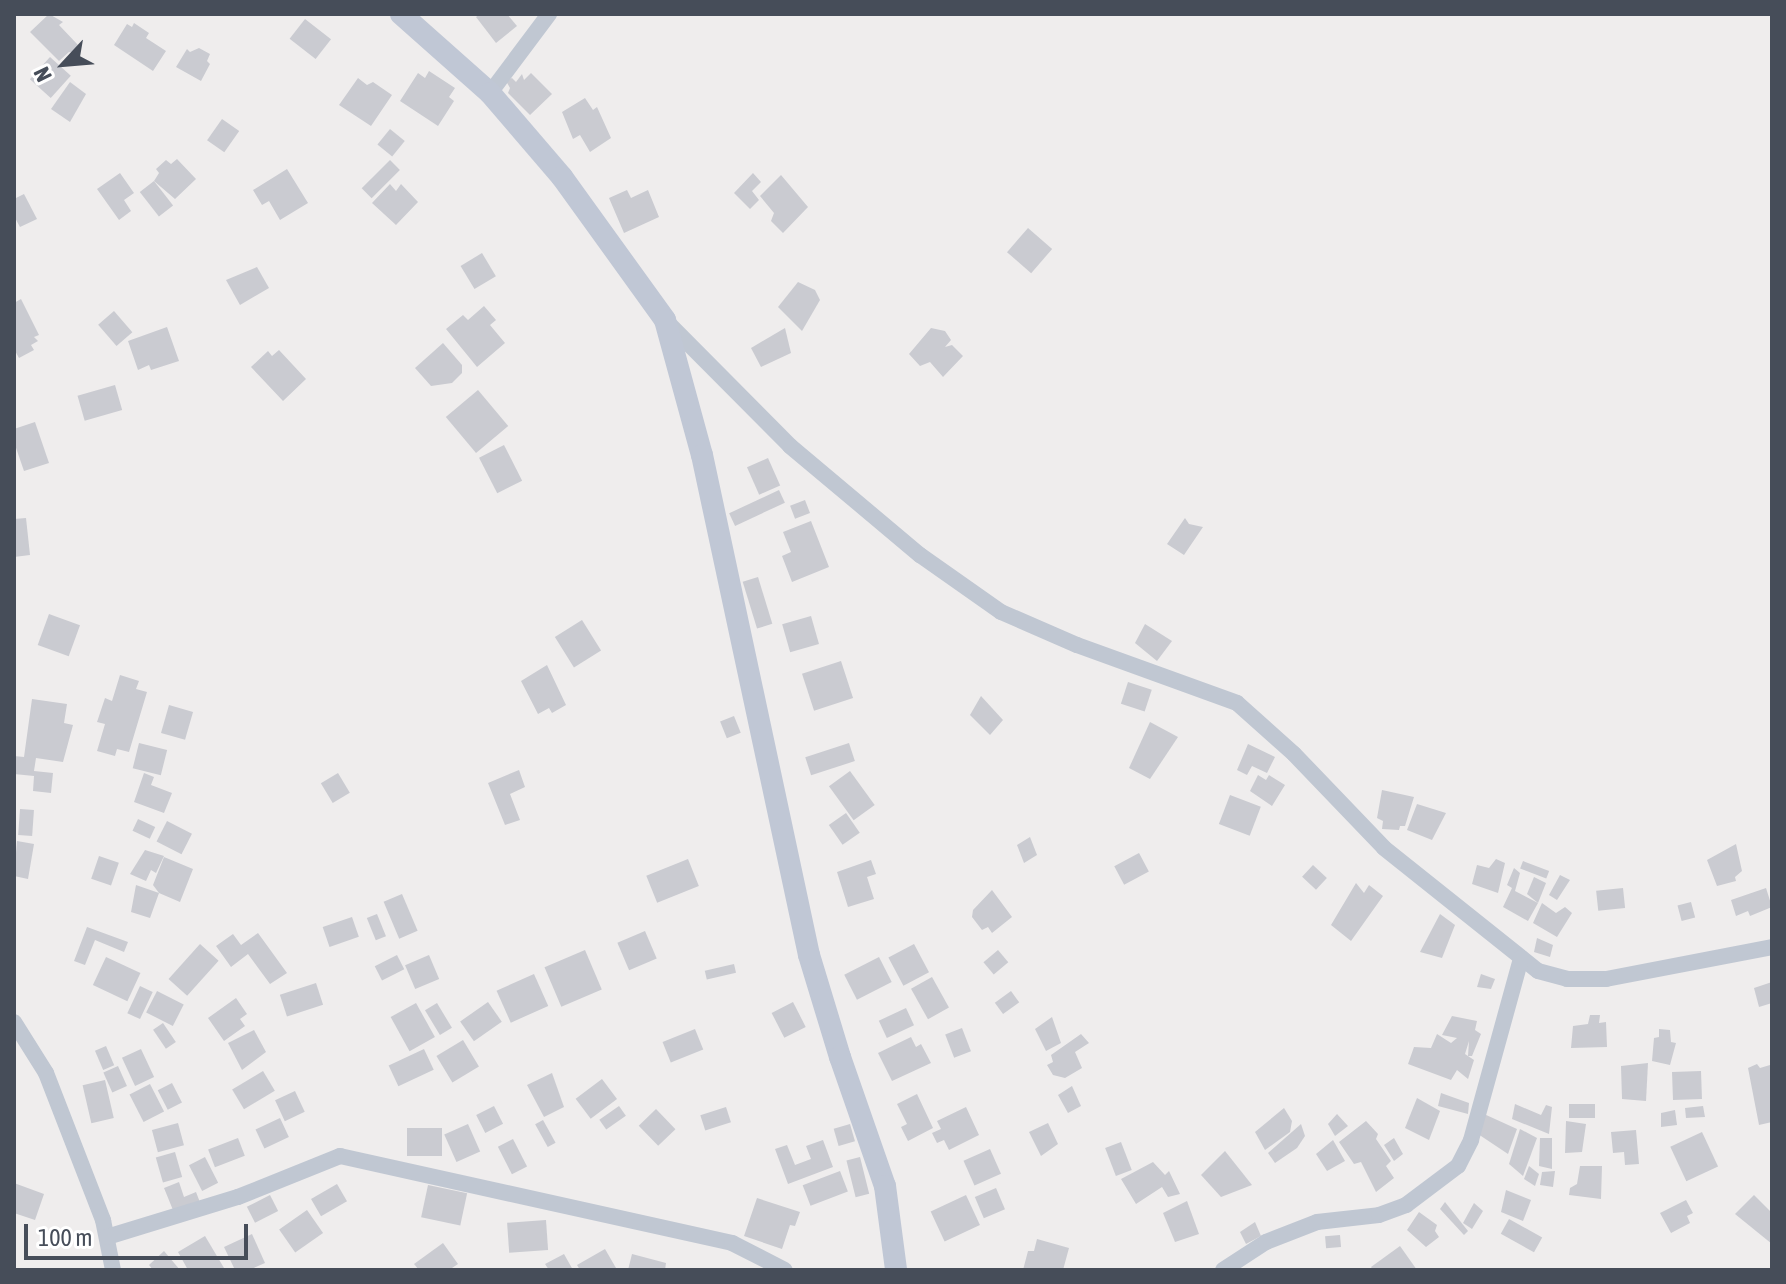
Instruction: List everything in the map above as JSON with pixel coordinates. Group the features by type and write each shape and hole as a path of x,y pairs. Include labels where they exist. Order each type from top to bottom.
{"street":[{"path":"401,14 490,93 562,177 665,320 790,446 920,555 1001,612 1077,645 1237,703 1294,754 1384,848 1538,971 1567,979 1606,979 1772,947"},
{"path":"490,93 549,14"},
{"path":"665,320 702,455 809,955 840,1057 885,1186 896,1270"},
{"path":"1223,1270 1266,1242 1317,1222 1379,1215 1406,1205 1458,1166 1471,1140 1521,958"},
{"path":"14,1022 46,1073 107,1237 113,1270"},
{"path":"107,1237 238,1197 340,1156 732,1243 785,1270"}],"building":[{"path":"49,14 63,22 59,25 78,45 74,53 69,52 59,61 30,32"},
{"path":"480,14 507,14 517,26 496,43 476,17"},
{"path":"305,19 331,39 316,59 290,39"},
{"path":"134,23 149,33 146,38 166,51 153,71 114,45 127,24 132,27"},
{"path":"199,48 210,54 207,61 210,64 201,81 176,67 187,49 190,52"},
{"path":"50,57 71,76 51,98 30,79"},
{"path":"429,71 455,88 449,97 454,101 438,126 400,101 418,73 425,78"},
{"path":"531,73 552,94 530,115 508,93 510,88 506,81 512,78 516,82 522,74 524,80"},
{"path":"358,78 367,85 373,82 392,95 371,126 339,105"},
{"path":"70,82 86,94 70,122 51,109"},
{"path":"585,98 593,110 597,107 611,138 590,152 580,135 573,139 562,112"},
{"path":"222,119 239,131 224,152 207,140"},
{"path":"390,129 405,141 392,157 377,145"},
{"path":"177,159 196,179 175,199 154,181 159,173 156,169 166,160 171,164"},
{"path":"390,160 400,170 372,198 362,188"},
{"path":"287,169 308,203 280,220 269,201 262,205 253,190"},
{"path":"120,173 134,193 124,200 131,211 119,220 97,189"},
{"path":"753,173 761,182 752,191 759,200 750,209 734,193"},
{"path":"781,175 808,207 783,233 771,221 774,213 760,196"},
{"path":"154,181 173,205 159,217 140,192"},
{"path":"390,184 396,191 401,184 418,202 396,225 372,203"},
{"path":"627,190 631,198 648,190 659,217 624,233 609,198"},
{"path":"24,194 37,219 20,227 14,216 14,199"},
{"path":"1028,228 1052,249 1031,273 1007,252"},
{"path":"482,253 496,276 474,289 461,266"},
{"path":"257,267 269,288 240,305 226,280"},
{"path":"798,282 815,290 820,300 802,331 778,307"},
{"path":"21,299 39,335 34,337 38,341 31,345 34,350 19,358 14,349 14,303"},
{"path":"484,306 496,320 490,325 505,343 477,367 446,329 463,315 468,320"},
{"path":"114,311 132,332 117,346 98,325"},
{"path":"167,327 179,361 151,370 149,365 138,370 128,341"},
{"path":"785,328 791,353 761,367 751,348"},
{"path":"931,328 945,331 951,340 945,347 952,345 963,356 943,377 930,362 920,366 909,354"},
{"path":"443,343 462,365 462,373 452,383 431,386 415,368"},
{"path":"279,350 306,379 283,401 251,367 268,351 272,356"},
{"path":"115,385 122,410 85,421 78,396"},
{"path":"478,390 508,426 476,453 446,417"},
{"path":"35,422 49,463 24,471 14,442 14,429"},
{"path":"504,445 522,481 497,493 479,458"},
{"path":"768,458 780,485 759,495 747,467"},
{"path":"779,490 785,503 735,526 729,513"},
{"path":"805,500 810,513 795,519 790,506"},
{"path":"26,518 30,555 14,557 14,519"},
{"path":"1185,518 1189,524 1203,527 1184,555 1167,544"},
{"path":"811,521 829,567 792,582 782,556 791,552 783,532"},
{"path":"758,577 772,624 757,629 743,582"},
{"path":"49,614 80,625 69,656 38,645"},
{"path":"811,616 819,644 790,652 782,624"},
{"path":"582,620 601,651 574,667 555,637"},
{"path":"1145,624 1172,641 1157,661 1135,643"},
{"path":"841,661 853,698 814,711 802,674"},
{"path":"547,665 566,705 552,713 549,708 538,714 521,681"},
{"path":"120,675 139,681 136,689 147,692 129,752 117,749 115,756 97,751 105,724 97,722 105,698 112,701"},
{"path":"1128,682 1152,690 1145,712 1121,704"},
{"path":"981,696 1003,720 990,735 970,715"},
{"path":"32,699 67,704 64,723 73,725 63,762 36,758 34,771 53,773 51,793 33,791 34,776 14,774 14,756 24,757"},
{"path":"169,705 193,712 185,740 161,733"},
{"path":"734,716 741,733 727,738 720,722"},
{"path":"1150,722 1178,737 1150,779 1129,768"},
{"path":"139,743 167,750 161,775 133,768"},
{"path":"849,743 855,761 811,775 805,757"},
{"path":"1248,744 1275,757 1267,773 1252,766 1247,775 1237,770"},
{"path":"519,770 525,787 510,794 520,820 505,825 488,783"},
{"path":"850,771 875,805 854,820 829,786"},
{"path":"144,773 154,777 151,785 172,793 164,813 134,802"},
{"path":"338,773 350,793 333,803 321,783"},
{"path":"1258,775 1266,780 1269,775 1285,785 1272,806 1250,791"},
{"path":"1382,790 1414,797 1405,826 1400,826 1399,830 1382,829 1383,821 1377,818"},
{"path":"1230,795 1261,807 1250,836 1219,824"},
{"path":"1417,804 1446,813 1432,840 1407,830"},
{"path":"20,809 34,810 32,836 18,835"},
{"path":"846,813 860,833 843,845 829,825"},
{"path":"138,819 155,827 150,839 133,831"},
{"path":"167,821 192,834 182,854 157,841"},
{"path":"1030,837 1037,855 1024,863 1017,845"},
{"path":"17,841 34,844 28,879 14,876"},
{"path":"1736,844 1742,871 1735,877 1736,881 1717,886 1707,860"},
{"path":"145,850 164,856 156,873 151,870 146,881 130,874"},
{"path":"1139,853 1149,872 1124,885 1114,866"},
{"path":"99,856 119,863 111,886 91,879"},
{"path":"164,857 193,869 180,902 159,893 153,885"},
{"path":"688,859 699,886 657,903 646,876"},
{"path":"1496,859 1505,863 1498,893 1472,884 1477,865 1489,868"},
{"path":"871,860 876,874 867,877 874,899 848,907 837,872"},
{"path":"1523,861 1549,871 1546,879 1520,868"},
{"path":"1313,865 1327,878 1316,890 1302,877"},
{"path":"1514,868 1520,873 1515,891 1538,903 1528,921 1503,907 1512,888 1507,885"},
{"path":"1560,875 1570,880 1557,900 1549,895"},
{"path":"1534,877 1546,883 1538,903 1527,894"},
{"path":"1356,883 1364,893 1369,885 1383,896 1351,941 1331,925"},
{"path":"136,885 159,893 150,918 131,912"},
{"path":"1623,888 1625,908 1598,911 1596,891"},
{"path":"1766,888 1772,907 1750,916 1748,911 1736,916 1731,900"},
{"path":"992,890 1012,917 992,933 988,927 982,930 972,917 973,910"},
{"path":"402,894 418,931 399,939 384,902"},
{"path":"1691,902 1695,917 1682,921 1677,906"},
{"path":"1542,903 1556,913 1565,907 1572,913 1557,937 1533,923"},
{"path":"377,914 386,936 376,940 367,918"},
{"path":"1440,914 1455,925 1442,958 1420,952"},
{"path":"352,917 359,937 330,947 323,927"},
{"path":"87,927 128,942 124,952 95,940 85,965 74,961"},
{"path":"645,931 657,959 629,970 617,943"},
{"path":"258,933 287,973 270,984 248,954 231,967 216,946 233,934 241,945"},
{"path":"1537,938 1553,945 1550,957 1534,952"},
{"path":"200,944 219,961 187,996 169,979"},
{"path":"914,944 929,972 903,986 888,958"},
{"path":"585,950 602,990 561,1007 544,967"},
{"path":"998,950 1008,962 994,974 983,962"},
{"path":"397,955 404,969 382,981 375,966"},
{"path":"429,955 439,979 415,989 405,965"},
{"path":"106,957 140,973 127,1001 93,985"},
{"path":"879,957 892,982 857,1000 844,975"},
{"path":"734,964 736,973 707,980 705,971"},
{"path":"534,974 548,1006 511,1023 497,991"},
{"path":"1481,974 1495,979 1491,989 1477,987"},
{"path":"932,977 949,1008 928,1019 911,989"},
{"path":"1772,982 1772,1003 1759,1007 1754,988"},
{"path":"316,983 323,1005 287,1017 280,995"},
{"path":"140,986 153,992 140,1019 127,1013"},
{"path":"157,991 184,1005 173,1026 146,1012"},
{"path":"1011,991 1019,1002 1003,1014 995,1003"},
{"path":"236,998 247,1014 240,1019 245,1026 224,1041 208,1018"},
{"path":"488,1002 502,1022 474,1041 460,1022"},
{"path":"793,1002 806,1027 784,1038 772,1013"},
{"path":"416,1003 435,1037 410,1051 391,1017"},
{"path":"437,1003 452,1028 440,1035 425,1010"},
{"path":"906,1008 914,1025 887,1038 879,1021"},
{"path":"1590,1015 1600,1015 1599,1023 1606,1022 1607,1047 1571,1048 1573,1026 1588,1024"},
{"path":"1452,1016 1477,1021 1475,1030 1481,1034 1472,1056 1468,1056 1474,1060 1468,1079 1457,1070 1451,1080 1408,1064 1414,1047 1431,1048 1437,1034 1451,1043 1457,1038 1442,1035"},
{"path":"1052,1017 1061,1043 1046,1051 1035,1029"},
{"path":"163,1023 176,1042 166,1049 153,1030"},
{"path":"962,1028 971,1051 954,1058 945,1034"},
{"path":"695,1029 703,1049 671,1063 663,1042"},
{"path":"1659,1029 1670,1030 1671,1042 1676,1043 1670,1065 1652,1061 1654,1038 1659,1037"},
{"path":"254,1030 266,1052 242,1070 228,1043"},
{"path":"1081,1034 1089,1043 1075,1052 1082,1068 1065,1078 1053,1075 1047,1065 1053,1062 1051,1055"},
{"path":"911,1037 916,1047 921,1044 931,1063 892,1081 878,1053"},
{"path":"463,1040 479,1067 452,1083 436,1056"},
{"path":"106,1046 114,1065 103,1070 95,1051"},
{"path":"141,1049 154,1077 135,1086 122,1058"},
{"path":"424,1049 434,1070 398,1086 389,1065"},
{"path":"1648,1063 1646,1101 1622,1099 1621,1066"},
{"path":"1757,1064 1760,1068 1770,1065 1772,1071 1772,1122 1759,1125 1748,1068"},
{"path":"118,1066 127,1086 112,1093 103,1073"},
{"path":"263,1071 275,1091 244,1109 232,1090"},
{"path":"1701,1071 1702,1099 1673,1100 1672,1072"},
{"path":"552,1073 564,1107 544,1117 527,1085"},
{"path":"602,1079 617,1099 591,1119 576,1099"},
{"path":"105,1080 114,1118 91,1123 83,1085"},
{"path":"172,1083 182,1103 168,1110 158,1090"},
{"path":"150,1084 164,1112 144,1122 130,1094"},
{"path":"1072,1086 1081,1106 1068,1113 1058,1095"},
{"path":"295,1091 305,1112 285,1121 275,1100"},
{"path":"1441,1093 1469,1103 1468,1114 1438,1106"},
{"path":"917,1094 933,1128 908,1141 901,1127 907,1124 897,1104"},
{"path":"1417,1098 1440,1111 1429,1140 1405,1128"},
{"path":"1515,1104 1541,1115 1546,1105 1552,1107 1549,1134 1512,1119"},
{"path":"1569,1104 1595,1104 1595,1118 1569,1118"},
{"path":"494,1106 503,1124 485,1133 476,1115"},
{"path":"619,1106 626,1116 606,1130 599,1120"},
{"path":"1703,1106 1705,1117 1686,1118 1685,1108"},
{"path":"726,1107 731,1122 705,1131 700,1115"},
{"path":"966,1107 979,1135 949,1150 944,1140 937,1143 932,1133 941,1129 937,1121"},
{"path":"1284,1108 1292,1121 1290,1132 1265,1150 1255,1132"},
{"path":"656,1109 675,1129 658,1146 639,1126"},
{"path":"1675,1110 1677,1125 1661,1127 1661,1113"},
{"path":"1337,1114 1348,1126 1335,1136 1328,1124"},
{"path":"1484,1114 1517,1129 1508,1154 1478,1134"},
{"path":"280,1118 289,1137 264,1148 256,1129"},
{"path":"543,1120 556,1143 548,1147 535,1124"},
{"path":"1366,1121 1378,1134 1376,1139 1391,1161 1386,1166 1394,1178 1376,1192 1361,1162 1354,1164 1339,1142"},
{"path":"1566,1121 1586,1124 1582,1152 1565,1153"},
{"path":"178,1123 184,1145 158,1152 152,1130"},
{"path":"1048,1123 1058,1144 1041,1156 1029,1132"},
{"path":"468,1124 480,1151 456,1162 444,1135"},
{"path":"850,1124 855,1141 839,1146 834,1129"},
{"path":"1301,1124 1305,1136 1297,1148 1275,1163 1268,1153"},
{"path":"407,1128 442,1128 442,1156 407,1156"},
{"path":"1520,1129 1537,1138 1523,1176 1509,1164"},
{"path":"1636,1130 1639,1164 1625,1165 1624,1152 1613,1153 1611,1132"},
{"path":"1702,1132 1718,1166 1686,1181 1670,1147"},
{"path":"238,1138 245,1156 215,1167 208,1149"},
{"path":"1394,1138 1403,1154 1394,1161 1384,1145"},
{"path":"1540,1138 1552,1138 1552,1169 1539,1166"},
{"path":"513,1139 527,1167 512,1174 498,1147"},
{"path":"823,1140 833,1167 788,1184 775,1149 787,1145 795,1165 811,1159 806,1146"},
{"path":"1333,1140 1345,1161 1327,1171 1316,1154"},
{"path":"1121,1142 1132,1170 1116,1176 1105,1148"},
{"path":"990,1149 1001,1174 974,1185 964,1161"},
{"path":"1225,1151 1252,1185 1221,1197 1201,1175"},
{"path":"175,1152 182,1177 163,1183 156,1158"},
{"path":"205,1157 218,1183 202,1191 189,1165"},
{"path":"860,1157 869,1194 856,1197 846,1160"},
{"path":"1153,1162 1165,1175 1169,1171 1180,1194 1168,1197 1162,1187 1136,1204 1121,1179"},
{"path":"1529,1166 1539,1174 1535,1186 1524,1179"},
{"path":"1580,1166 1602,1166 1601,1199 1569,1195 1570,1188 1577,1184"},
{"path":"840,1171 848,1192 811,1206 803,1185"},
{"path":"1555,1171 1553,1187 1540,1185 1542,1172"},
{"path":"179,1182 184,1197 196,1192 201,1205 175,1215 164,1188"},
{"path":"14,1183 44,1194 35,1220 14,1213"},
{"path":"337,1184 347,1201 321,1216 311,1199"},
{"path":"428,1185 467,1193 460,1226 421,1217"},
{"path":"996,1188 1005,1209 984,1218 975,1197"},
{"path":"1506,1190 1531,1200 1523,1221 1501,1212"},
{"path":"270,1195 278,1211 255,1223 247,1207"},
{"path":"966,1195 980,1225 945,1241 931,1211"},
{"path":"1754,1195 1772,1213 1772,1244 1735,1214"},
{"path":"757,1198 800,1212 795,1226 790,1225 782,1249 744,1236"},
{"path":"1686,1200 1693,1213 1687,1216 1690,1223 1671,1233 1660,1213"},
{"path":"1187,1201 1199,1234 1175,1242 1163,1213"},
{"path":"1445,1202 1468,1231 1464,1235 1440,1209"},
{"path":"1474,1203 1483,1211 1472,1229 1463,1223"},
{"path":"307,1210 323,1233 295,1252 279,1230"},
{"path":"1419,1212 1437,1225 1435,1231 1439,1237 1426,1247 1407,1230"},
{"path":"1509,1219 1542,1237 1534,1252 1501,1234"},
{"path":"546,1220 548,1250 509,1253 507,1223"},
{"path":"1255,1222 1261,1236 1246,1244 1240,1232"},
{"path":"252,1234 265,1263 249,1270 235,1270 224,1247"},
{"path":"1340,1235 1341,1247 1326,1248 1325,1236"},
{"path":"205,1236 224,1268 188,1270 178,1252"},
{"path":"1037,1239 1069,1248 1063,1270 1023,1270 1028,1251 1034,1251"},
{"path":"443,1243 458,1264 449,1270 419,1270 414,1264"},
{"path":"1400,1246 1417,1270 1373,1270 1371,1267"},
{"path":"605,1249 616,1268 580,1270 577,1265"},
{"path":"164,1251 180,1270 153,1270 149,1265"},
{"path":"564,1254 573,1270 549,1270 545,1264"},
{"path":"632,1254 666,1263 665,1270 628,1270"}]}
